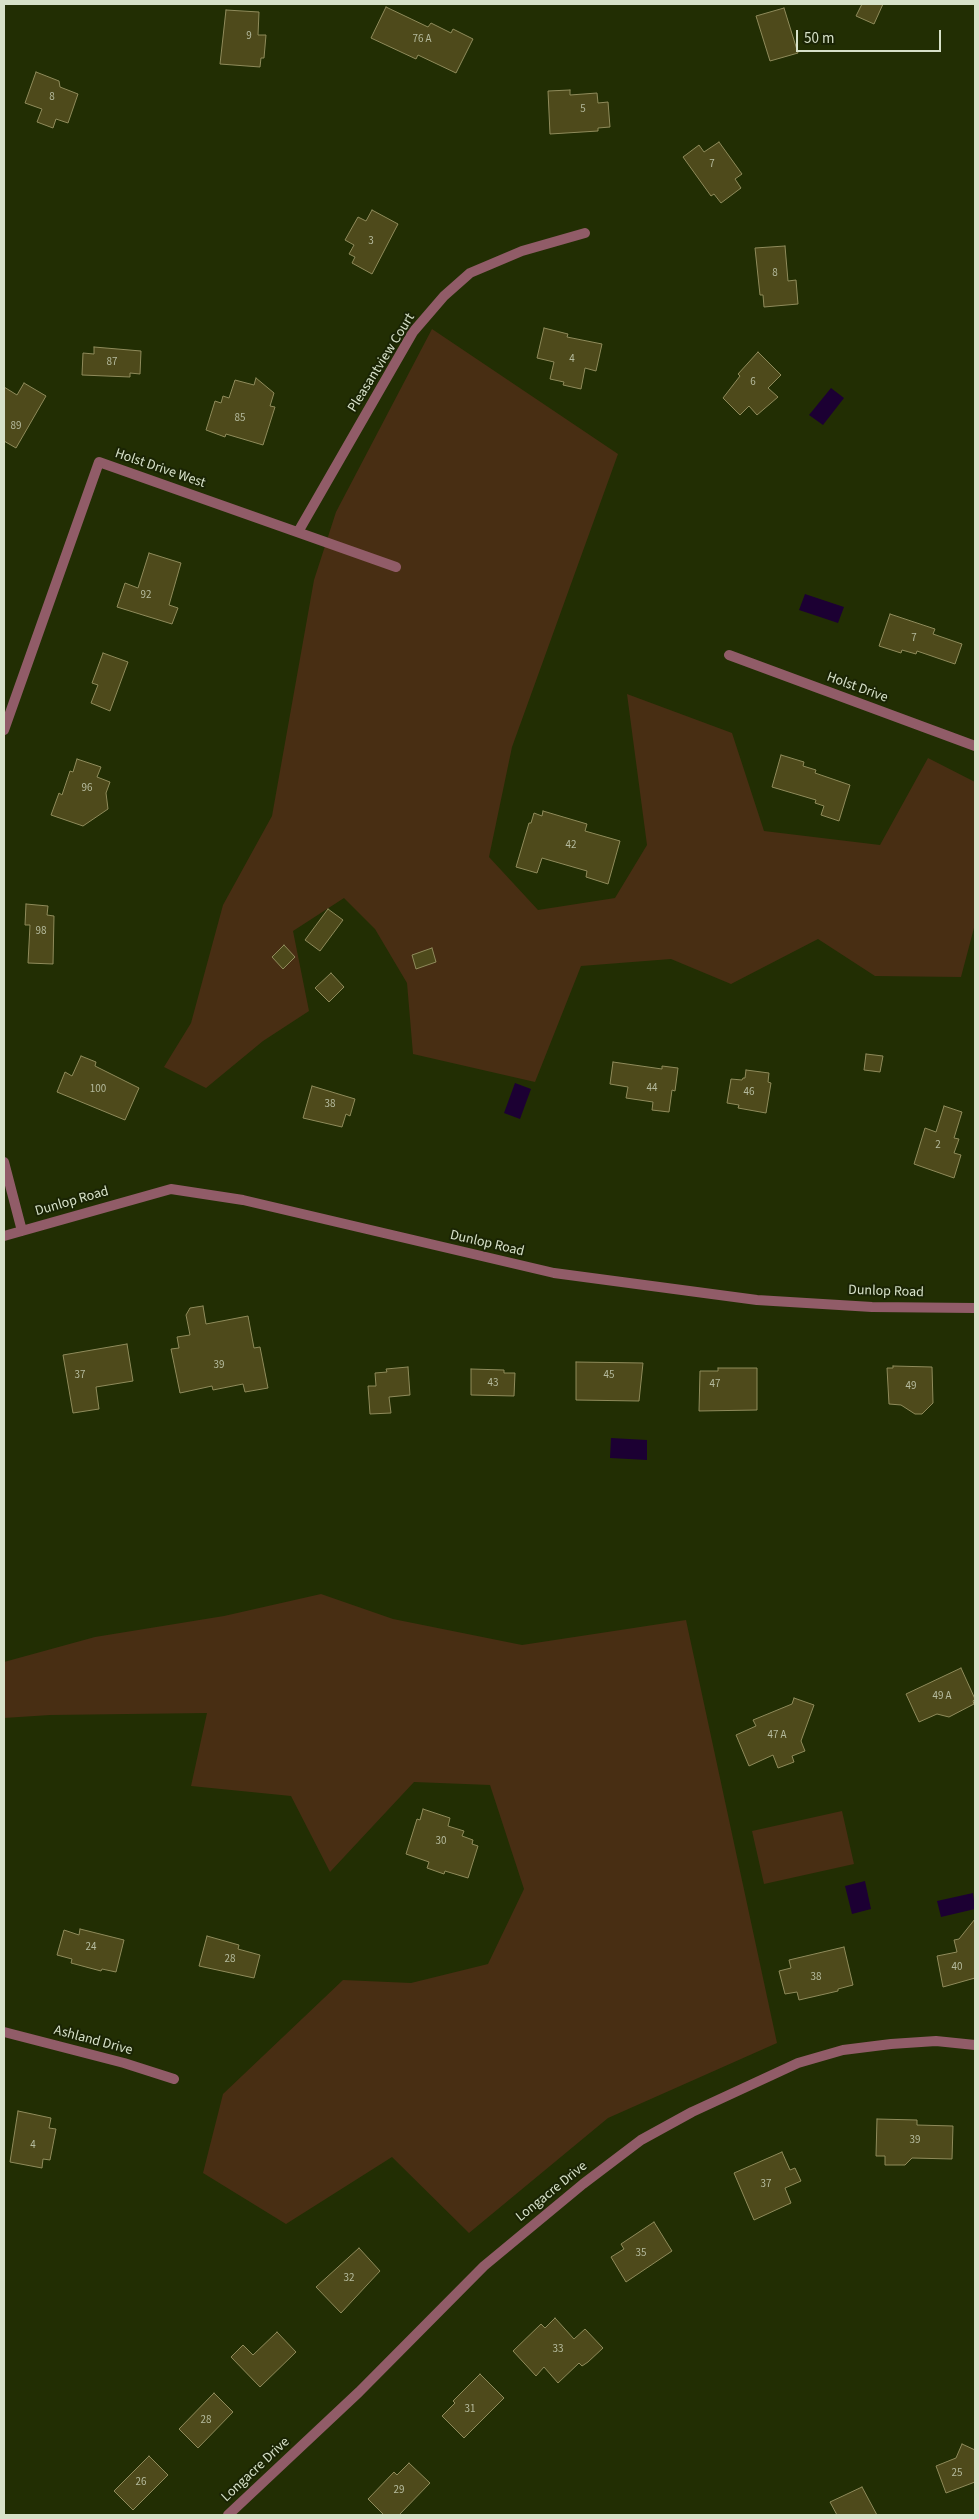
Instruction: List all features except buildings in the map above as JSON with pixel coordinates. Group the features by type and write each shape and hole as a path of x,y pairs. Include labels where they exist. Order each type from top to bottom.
{"street":[{"name":"Pleasantview Court","path":"298,532 413,332 444,296 470,273 522,250 585,233"},
{"name":"Holst Drive West","path":"4,730 99,462 396,567"},
{"name":"Holst Drive","path":"729,655 975,746"},
{"path":"4,1162 22,1231"},
{"name":"Dunlop Road","path":"4,1236 171,1189 243,1200 554,1273 757,1300 872,1307 975,1308"},
{"name":"Ashland Drive","path":"4,2032 124,2063 174,2079"},
{"name":"Longacre Drive","path":"228,2515 359,2392 484,2266 583,2184 641,2140 692,2112 807,2061 843,2050 936,2041 975,2045"}],"shaded area":[{"path":"432,329 618,454 512,747 489,857 538,910 615,898 647,845 627,694 732,733 764,831 880,845 928,758 975,782 975,924 961,977 875,976 818,939 731,984 671,959 581,966 535,1082 413,1054 407,983 375,929 344,898 293,931 309,1011 263,1041 206,1088 164,1067 191,1023 223,905 272,816 314,580 336,512"},
{"path":"831,388 844,398 823,425 809,415"},
{"path":"805,594 844,607 838,623 799,610"},
{"path":"515,1083 531,1089 520,1119 504,1113"},
{"path":"611,1438 647,1440 647,1460 610,1458"},
{"path":"321,1594 393,1619 522,1645 686,1620 777,2043 608,2118 469,2233 392,2157 286,2224 203,2173 223,2094 343,1980 411,1983 488,1964 524,1889 490,1785 414,1782 330,1872 291,1796 191,1786 207,1713 50,1715 4,1718 4,1662 95,1637 224,1616"},
{"path":"842,1811 854,1864 764,1884 752,1831"},
{"path":"865,1881 871,1909 852,1914 845,1886"},
{"path":"973,1893 975,1909 941,1917 937,1901"}]}
